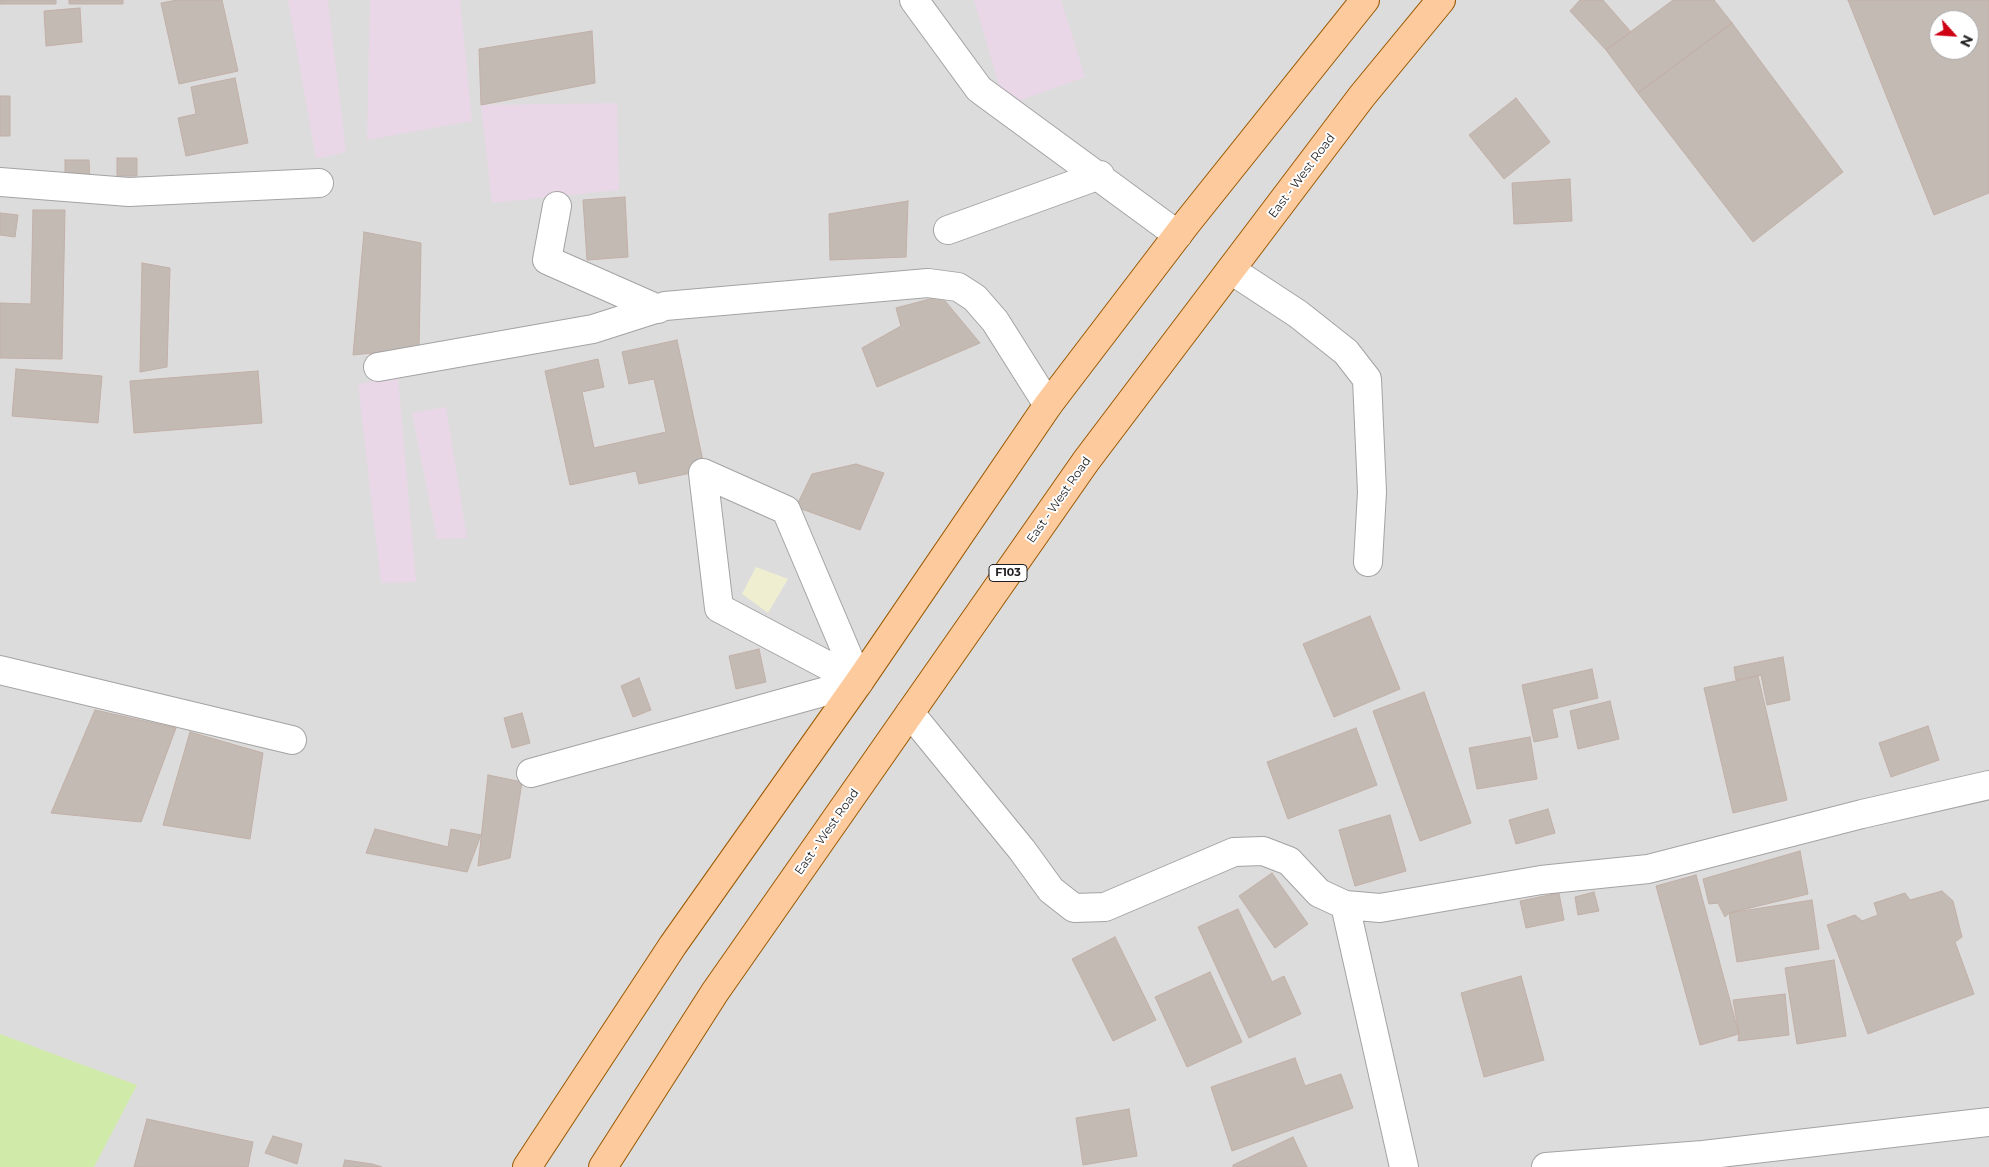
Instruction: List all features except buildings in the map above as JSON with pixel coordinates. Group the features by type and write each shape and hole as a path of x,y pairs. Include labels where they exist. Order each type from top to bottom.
{"main road":[{"path":"527,1167 673,945 859,682 1048,405 1178,235 1365,0"},
{"name":"East - West Road","path":"603,1167 715,992 1086,461 1362,96 1441,0"}],"street":[{"path":"914,0 979,89 1100,175 1178,235"},
{"path":"948,230 1100,175"},
{"path":"0,182 129,192 319,183"},
{"path":"556,206 547,260 658,309"},
{"path":"1231,270 1298,314 1346,352 1367,379 1372,492 1368,562"},
{"path":"378,367 593,329 664,306 928,283 958,288 975,298 995,321 1048,405"},
{"path":"703,473 786,510 859,682 719,608 703,473"},
{"path":"0,670 292,740"},
{"path":"531,773 859,682"},
{"path":"910,713 1022,850 1051,890 1074,908 1104,907 1234,852 1263,851 1289,861 1319,893 1345,905 1380,908 1541,880 1648,868 1862,814 1989,785"},
{"path":"1345,905 1404,1167"},
{"path":"1546,1167 1703,1155 1989,1122"}],"shaded area":[{"path":"0,0 1989,0 1989,1167 0,1167"},
{"path":"288,0 328,0 346,152 316,159"},
{"path":"370,0 460,0 472,121 367,140"},
{"path":"974,0 1061,0 1085,77 1005,106"},
{"path":"617,103 619,190 492,203 481,105"},
{"path":"398,377 416,582 381,583 358,384"},
{"path":"446,407 467,538 437,539 412,413"}],"green space":[{"path":"756,567 788,579 768,613 742,594"},
{"path":"0,1034 137,1085 94,1167 0,1167"}]}
